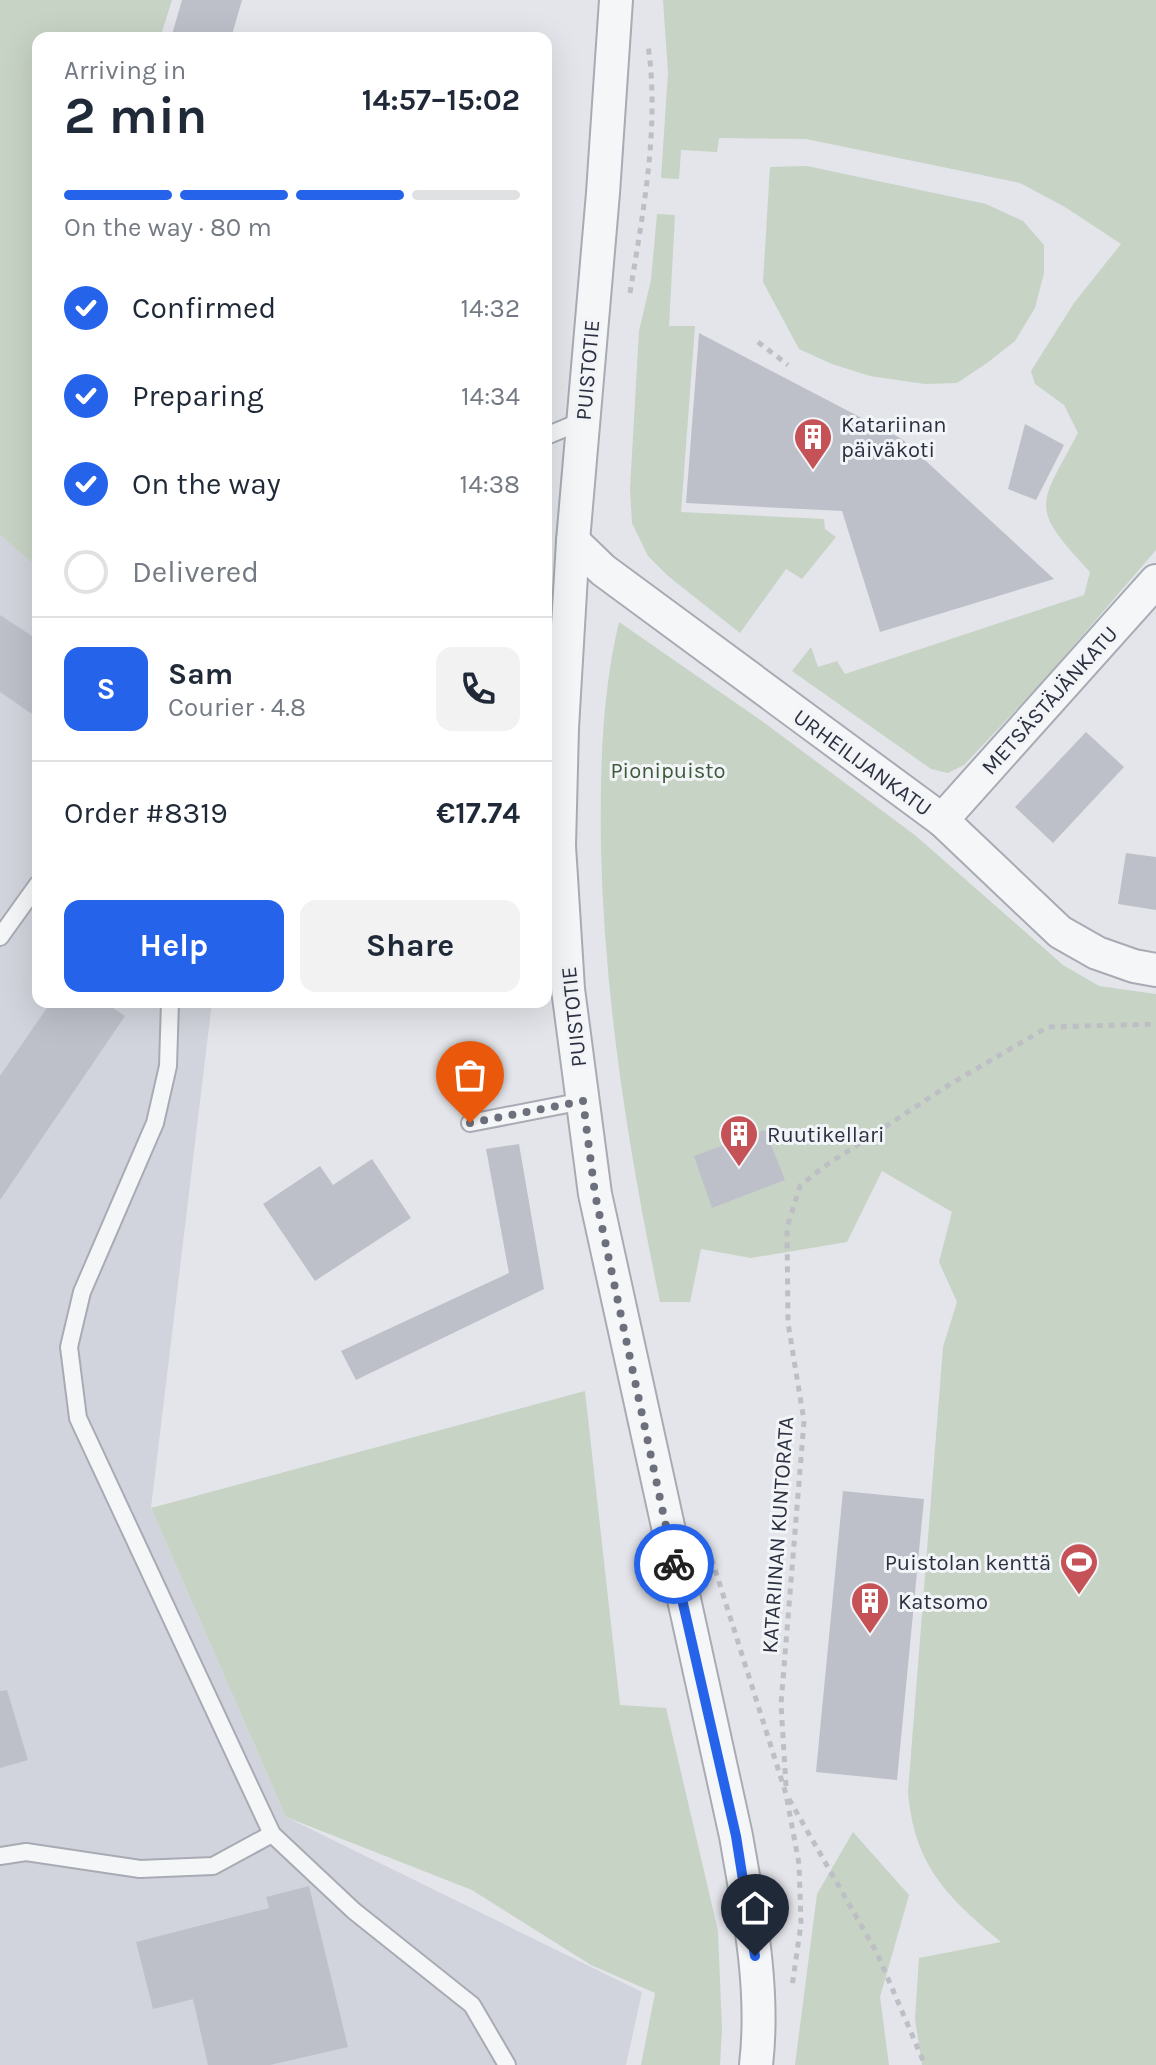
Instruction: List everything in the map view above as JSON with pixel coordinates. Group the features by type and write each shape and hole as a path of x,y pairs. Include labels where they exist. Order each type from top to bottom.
{"street":[{"name":"PUISTOTIE","path":"616,0 573,541 559,846 568,989 595,1194 736,1836 750,1918 760,2029 756,2065"},
{"name":"URHEILIJANKATU","path":"573,541 603,570 942,820 1060,932 1097,953 1156,970"},
{"name":"METSÄSTÄJÄNKATU","path":"942,820 1156,581"}],"lane":[{"path":"552,434 582,421"},
{"path":"0,937 32,892"},
{"path":"170,1008 168,1066 155,1123 82,1292 69,1347 78,1418 272,1834 354,1911 472,2005 507,2065"},
{"path":"470,1123 583,1101"},
{"path":"0,1856 26,1852 140,1869 213,1866 272,1834"}],"path":[{"path":"627,305 646,195 653,79 647,39"},
{"path":"758,342 788,365"},
{"name":"KATARIINAN KUNTORATA","path":"925,2065 877,1953 786,1794 781,1704 804,1421 788,1323 787,1228 800,1186 822,1168 952,1083 1048,1027 1156,1024"},
{"path":"705,1538 786,1794 799,1864 801,1924 790,2002"}],"shaded area":[{"path":"0,535 32,563 32,1008 211,1008 151,1508 286,1817 642,1992 626,2065 0,2065"}],"green space":[{"path":"0,0 172,0 162,32 32,32 32,563 0,535"},
{"path":"663,0 1156,0 1156,550 1045,679 964,765 948,773 931,769 792,671 811,647 818,667 837,661 845,674 1084,595 1090,572 1057,533 1046,506 1054,477 1078,433 1064,405 1035,384 1031,371 1074,303 1121,244 1065,207 1020,183 806,139 719,138 717,152 681,150 679,179 661,178 668,73"},
{"path":"807,166 986,204 1023,221 1044,245 1044,273 1035,308 1015,341 957,383 925,384 870,376 799,349 763,282 770,167"},
{"path":"657,214 675,215 669,326 695,326 681,512 824,519 825,529 836,537 802,579 786,569 740,633 668,576 648,556 632,523 630,489 639,331 651,280"},
{"name":"Pionipuisto","path":"619,622 766,724 916,836 1063,965 1099,986 1156,994 1156,2065 922,2065 915,2019 919,1958 1001,1942 965,1910 936,1878 917,1840 908,1792 943,1347 957,1302 939,1262 952,1212 882,1171 847,1242 751,1258 701,1249 690,1302 660,1302 620,1078 603,909 603,737 608,679"},
{"path":"585,1391 620,1705 666,1708 718,1931 722,2029 720,2065 641,2065 655,1993 591,1965 472,1890 286,1817 151,1508"},
{"path":"853,1832 909,1895 880,1997 889,2065 795,2065 817,1894"}],"building":[{"path":"182,0 242,0 233,32 173,32"},
{"name":"Katariinan päiväkoti","path":"699,333 902,439 1054,579 880,632 842,511 686,503"},
{"path":"1025,424 1064,445 1036,500 1008,489"},
{"path":"0,615 32,636 32,714 0,692"},
{"path":"1086,732 1124,767 1053,843 1015,807"},
{"path":"1126,853 1156,857 1156,910 1118,904"},
{"path":"47,1008 113,1008 125,1016 0,1200 0,1076"},
{"name":"Ruutikellari","path":"765,1130 785,1180 712,1208 694,1156"},
{"path":"519,1144 544,1289 356,1380 341,1351 509,1273 486,1149"},
{"path":"372,1159 411,1218 315,1281 263,1204 320,1166 333,1185"},
{"name":"Katsomo","path":"843,1491 924,1499 897,1780 816,1772"},
{"path":"7,1690 28,1760 0,1768 0,1691"},
{"path":"309,1886 348,2047 270,2065 208,2065 193,1999 153,2009 136,1942 269,1908 266,1897"}],"way so far":[{"path":"470,1123 583,1101 595,1194 674,1564"}],"place":[{"name":"Katariinan päiväkoti","path":"813,471"},
{"name":"Ruutikellari","path":"739,1168"},
{"name":"Puistolan kenttä","path":"1079,1596"},
{"name":"Katsomo","path":"870,1635"}],"route":[{"path":"674,1564 736,1836 755,1956"}]}
